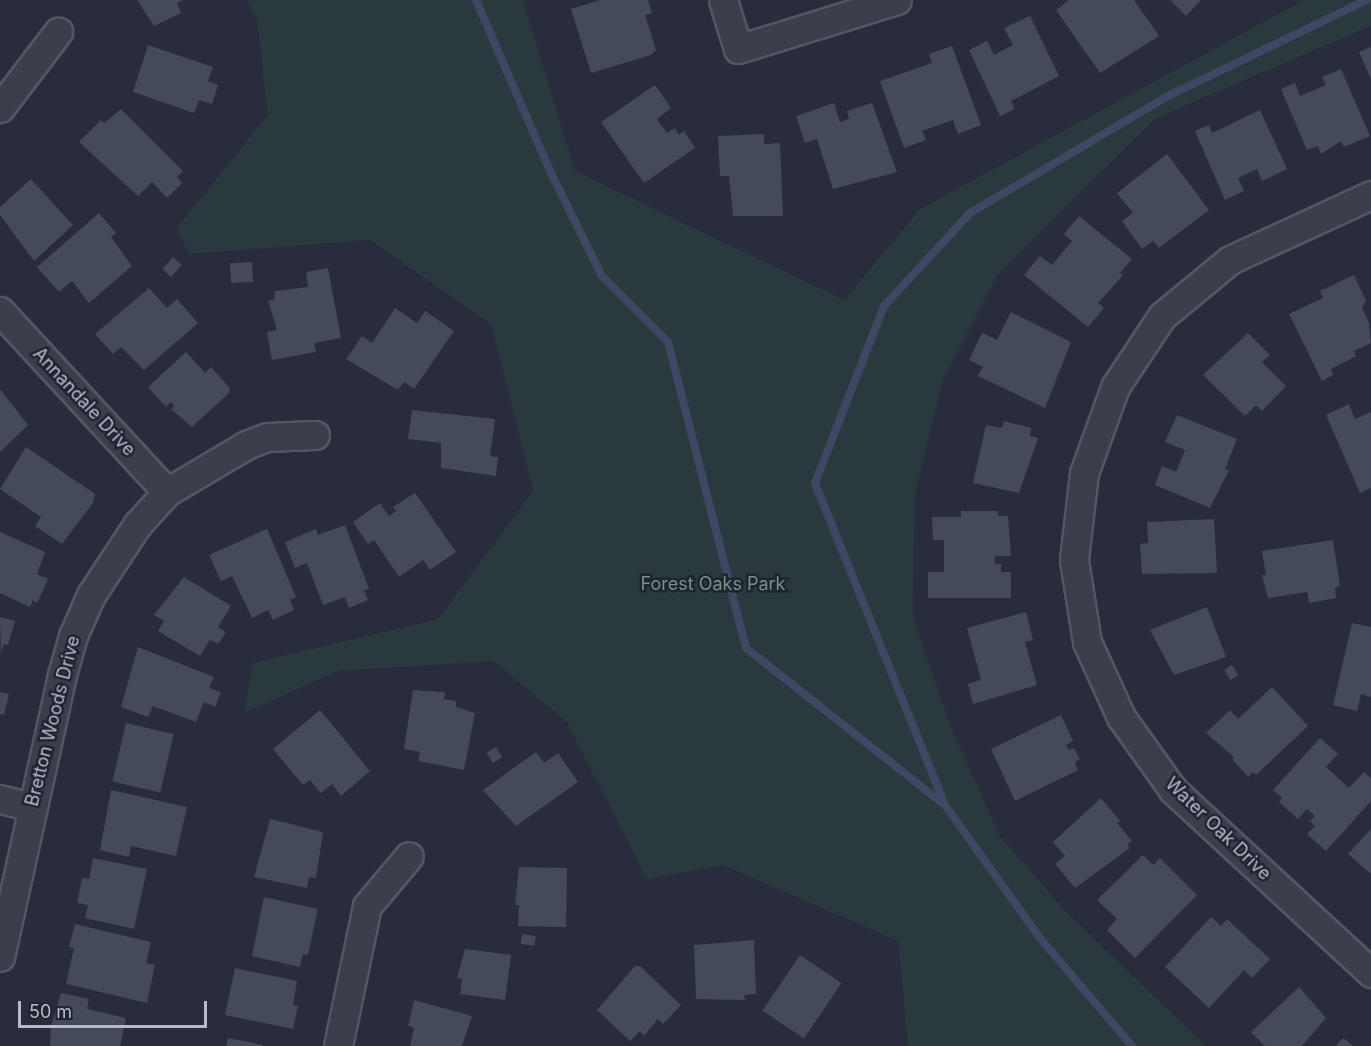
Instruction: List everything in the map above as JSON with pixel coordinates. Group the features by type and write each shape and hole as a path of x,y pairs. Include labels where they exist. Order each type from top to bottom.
{"street":[{"path":"723,0 738,49 897,0"},
{"path":"0,108 58,32"},
{"name":"Water Oak Drive","path":"1371,195 1230,260 1162,316 1115,387 1084,473 1074,560 1087,642 1121,717 1173,790 1371,973"},
{"name":"Annandale Drive","path":"0,311 167,492"},
{"name":"Bretton Woods Drive","path":"0,957 31,807 73,636 112,562 136,525 167,492 246,445 267,437 315,435"},
{"path":"0,799 31,807"},
{"path":"338,1046 366,906 409,856"}],"green space":[{"name":"Forest Oaks Park","path":"246,0 523,0 575,171 844,300 920,209 1304,0 1371,0 1371,26 1156,118 997,276 943,380 915,494 913,617 950,725 1000,836 1066,912 1206,1046 908,1046 898,941 723,865 647,879 567,722 493,661 338,671 244,713 253,663 438,619 533,491 491,324 370,240 189,254 176,229 268,115 257,18"}],"building":[{"path":"137,0 183,0 177,3 181,13 154,26"},
{"path":"600,0 648,0 652,13 645,15 656,50 651,55 591,73 571,9"},
{"path":"1069,0 1134,0 1159,36 1100,73 1056,10"},
{"path":"1170,0 1201,0 1186,16"},
{"path":"1030,16 1059,76 1011,101 1015,109 1000,116 969,50 987,41 994,55 1013,45 1004,28"},
{"path":"148,45 213,67 208,81 218,85 212,104 199,100 194,113 133,92"},
{"path":"952,46 981,125 958,134 953,120 922,131 926,140 904,148 880,81 932,63 929,54"},
{"path":"1371,47 1371,79 1359,52"},
{"path":"1341,69 1370,136 1344,147 1341,141 1321,154 1318,146 1307,150 1281,89 1295,83 1300,96 1326,85 1322,77"},
{"path":"655,85 671,108 657,119 667,133 675,128 679,135 684,131 695,148 644,183 601,122"},
{"path":"834,103 840,122 849,119 847,111 872,103 897,172 833,189 817,139 805,143 796,116"},
{"path":"121,109 183,171 177,177 182,183 167,198 152,182 138,196 79,142 101,120 104,123"},
{"path":"1260,110 1287,169 1262,181 1257,169 1238,178 1244,191 1225,200 1195,131 1209,125 1212,133"},
{"path":"764,134 764,144 780,143 783,216 733,216 729,176 720,176 718,136"},
{"path":"1167,154 1209,210 1159,248 1153,241 1142,249 1122,221 1133,213 1117,193"},
{"path":"31,179 73,225 34,261 0,215 0,207"},
{"path":"99,213 116,233 111,237 132,266 89,303 72,281 59,292 37,267"},
{"path":"1079,216 1132,259 1120,273 1123,275 1098,303 1104,308 1088,327 1024,275 1040,256 1052,265 1072,241 1064,234"},
{"path":"173,257 182,265 171,277 162,269"},
{"path":"252,262 253,282 231,283 230,263"},
{"path":"328,268 341,338 314,343 316,352 272,360 267,332 277,330 268,301 274,300 275,291 308,287 306,272"},
{"path":"1354,275 1366,301 1362,308 1369,323 1371,343 1354,351 1356,356 1331,369 1333,375 1322,381 1289,314 1323,298 1320,291"},
{"path":"149,288 167,308 177,299 198,323 144,370 121,347 113,354 95,334"},
{"path":"395,308 417,323 425,311 454,331 414,389 404,382 398,390 346,359 362,336 372,343"},
{"path":"1011,312 1071,342 1045,408 978,376 983,367 969,360 982,333 997,340"},
{"path":"1248,333 1270,355 1262,362 1286,386 1262,411 1256,405 1245,416 1203,375"},
{"path":"186,352 205,373 211,367 229,387 230,392 192,427 171,409 174,406 171,402 166,407 148,387"},
{"path":"0,389 28,425 0,452"},
{"path":"1349,404 1355,419 1371,412 1371,488 1360,493 1326,415"},
{"path":"412,410 495,419 490,456 498,457 496,476 441,468 441,443 408,439"},
{"path":"1177,415 1237,439 1225,469 1229,470 1210,508 1155,485 1162,466 1176,472 1185,450 1165,442"},
{"path":"1004,421 1031,428 1030,436 1038,438 1019,493 973,483 986,425 1002,428"},
{"path":"26,447 95,494 93,503 62,544 35,526 41,517 0,489"},
{"path":"415,493 456,552 430,570 423,560 399,577 374,540 368,544 353,522 380,503 389,516 396,511 393,507"},
{"path":"961,511 998,511 998,516 1008,516 1011,556 995,556 995,564 1001,564 1001,572 1011,572 1011,598 928,598 928,572 944,572 944,540 933,540 932,517 961,517"},
{"path":"1214,519 1217,573 1142,574 1140,544 1148,543 1147,522"},
{"path":"345,525 369,589 364,590 368,600 349,608 345,597 323,605 307,563 295,568 285,542 316,529 318,535"},
{"path":"267,529 296,597 290,600 294,610 273,620 268,610 252,618 232,576 221,581 209,555"},
{"path":"0,532 45,552 37,574 48,579 37,603 33,600 30,607 0,593"},
{"path":"1333,540 1340,586 1335,588 1336,598 1309,603 1307,592 1268,598 1262,575 1266,575 1262,551"},
{"path":"184,577 231,606 218,627 226,632 218,644 210,640 200,656 158,631 164,621 154,615"},
{"path":"1207,607 1226,657 1174,675 1150,630"},
{"path":"1026,612 1033,640 1025,642 1037,685 973,704 968,684 981,680 967,628"},
{"path":"0,617 15,621 8,645 4,644 1,654"},
{"path":"1352,623 1371,627 1371,697 1361,694 1357,711 1333,705"},
{"path":"138,647 214,677 209,688 221,692 215,707 204,702 196,722 153,706 148,717 121,707"},
{"path":"1232,665 1238,675 1230,680 1224,670"},
{"path":"1272,687 1308,726 1256,775 1253,772 1248,777 1232,759 1234,757 1206,733 1230,710 1238,719"},
{"path":"413,690 445,692 444,699 456,701 456,707 475,713 464,770 418,761 420,752 404,749"},
{"path":"0,692 9,694 4,715 0,714"},
{"path":"320,710 370,771 341,796 332,784 321,793 310,780 303,785 273,749"},
{"path":"1061,715 1073,741 1066,745 1069,750 1074,748 1080,759 1075,762 1078,770 1015,801 991,749"},
{"path":"126,723 174,734 160,792 113,781"},
{"path":"1320,738 1338,754 1326,767 1349,788 1364,772 1371,778 1371,801 1326,851 1307,834 1315,826 1310,821 1315,816 1307,809 1298,819 1279,802 1282,798 1273,790"},
{"path":"496,747 502,757 493,763 487,753"},
{"path":"536,752 544,763 558,753 578,782 516,826 483,790"},
{"path":"111,790 187,807 176,856 131,846 129,857 100,850"},
{"path":"1101,798 1120,821 1117,823 1132,841 1127,845 1130,848 1075,888 1055,864 1065,856 1053,842"},
{"path":"270,819 323,832 316,878 309,877 307,888 254,877"},
{"path":"1371,829 1371,874 1348,854"},
{"path":"1143,855 1153,865 1160,858 1197,895 1135,958 1107,930 1117,919 1097,900"},
{"path":"93,858 147,869 134,929 85,918 88,905 77,903 82,878 89,879"},
{"path":"519,867 567,868 566,927 518,926 519,905 515,905"},
{"path":"264,897 318,909 308,955 303,954 300,967 252,956"},
{"path":"1211,917 1221,926 1227,919 1270,959 1252,978 1244,970 1209,1008 1165,967"},
{"path":"75,924 151,942 146,963 155,965 147,1003 66,984 74,948 69,947"},
{"path":"522,934 536,936 534,946 521,944"},
{"path":"754,940 756,994 744,995 745,1000 696,999 694,945"},
{"path":"465,949 511,955 505,1000 460,994 462,979 457,978"},
{"path":"800,955 841,983 804,1039 763,1011"},
{"path":"635,966 640,966 681,1005 663,1024 658,1019 644,1036 640,1031 630,1041 597,1010"},
{"path":"235,968 297,981 293,1005 298,1006 293,1029 225,1015"},
{"path":"1299,987 1326,1018 1302,1046 1265,1046 1251,1032"},
{"path":"61,993 89,999 87,1009 126,1018 120,1046 50,1046 51,1026"},
{"path":"414,1000 472,1016 462,1046 410,1046 414,1028 408,1026"},
{"path":"228,1038 263,1045 263,1046 226,1046"},
{"path":"1343,1038 1346,1040 1353,1046 1336,1046"}],"waterway":[{"path":"476,0 551,173 602,276 668,342 746,648 945,805 1039,937 1132,1046"},
{"path":"945,805 815,483 884,306 970,213 1166,97 1367,0"}]}
